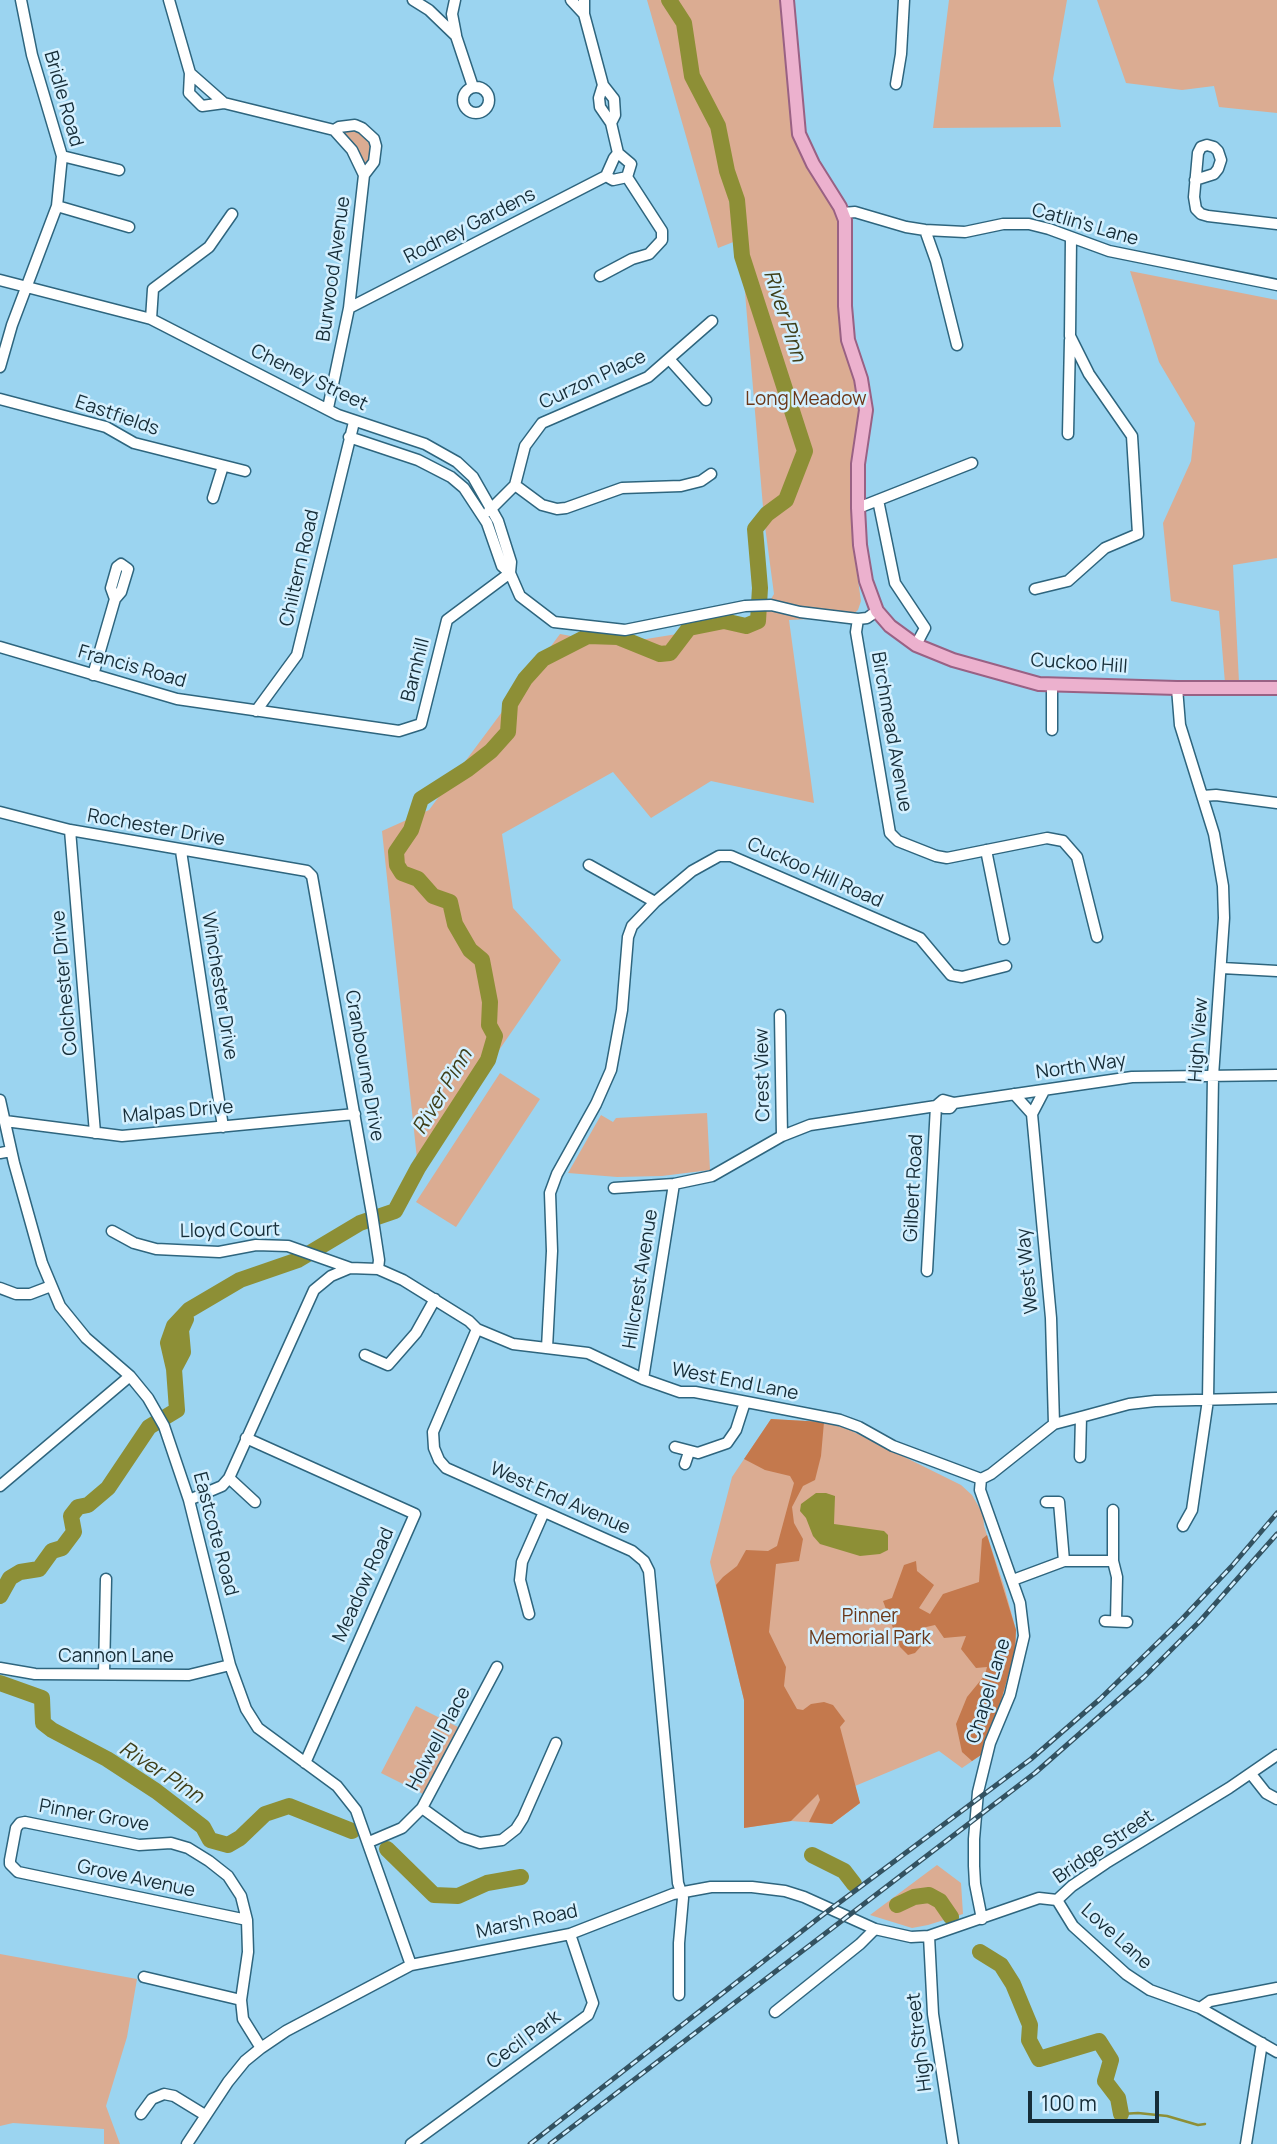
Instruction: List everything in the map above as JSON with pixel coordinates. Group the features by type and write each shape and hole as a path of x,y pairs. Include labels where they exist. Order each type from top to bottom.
{"main road":[{"path":"787,0 799,134 843,213 846,235 845,306 848,340 864,390 866,410 859,464 858,508 862,564 877,611"},
{"name":"Cuckoo Hill","path":"877,611 890,626 916,645 953,660 1039,684 1277,688"}],"street":[{"name":"Bridle Road","path":"0,367 26,287 57,206 62,156 32,55 21,0"},
{"path":"169,0 190,73 189,93 202,106 223,103"},
{"path":"413,0 429,9 456,36"},
{"path":"455,0 452,15 456,36 473,87"},
{"path":"571,0 584,14"},
{"path":"584,0 584,14 603,85 614,99 615,115 611,123 618,153 631,164 627,177 662,231 662,240 649,254 632,259 600,276"},
{"path":"896,84 901,54 904,0"},
{"name":"Burwood Avenue","path":"190,73 223,103 334,130 352,150 364,175"},
{"name":"Burwood Avenue","path":"328,408 349,308 364,175 374,162 376,146 374,139 355,125 334,130"},
{"path":"1195,180 1214,174 1221,160 1214,148 1207,145 1201,147 1198,153 1195,180 1194,203 1201,214 1277,224"},
{"path":"606,176 618,153"},
{"path":"62,156 119,170"},
{"name":"Rodney Gardens","path":"349,308 606,176 613,180 627,177"},
{"path":"57,206 129,226"},
{"name":"Catlin's Lane","path":"843,213 855,212 906,228 925,230 965,232 1003,224 1029,224 1139,258 1277,285"},
{"path":"151,319 153,289 209,247 232,214"},
{"path":"925,230 936,261 957,345"},
{"path":"1068,433 1071,238"},
{"name":"Cheney Street","path":"0,280 151,319 354,422 425,444 457,462 472,477 487,512 502,566 510,573 520,596 554,622 625,630 745,606 771,604 800,612 858,618 867,618 877,611"},
{"name":"Curzon Place","path":"516,485 525,446 542,423 638,383 670,360 712,321"},
{"path":"1035,589 1068,581 1105,548 1138,534 1132,436 1089,374 1070,336"},
{"path":"670,360 706,400"},
{"name":"Eastfields","path":"0,399 107,427 134,443 244,471"},
{"name":"Chiltern Road","path":"256,711 297,654 354,422"},
{"name":"Cheney Street","path":"349,438 418,460 451,477 487,512"},
{"path":"858,508 972,463"},
{"path":"213,498 223,466"},
{"path":"487,512 516,485 542,505 557,509 575,506 595,496 622,488 681,486 701,481 711,474"},
{"path":"878,500 895,583 925,628 916,645"},
{"name":"Barnhill","path":"256,711 399,731 421,724 447,620 510,573"},
{"path":"93,675 114,599"},
{"name":"Birchmead Avenue","path":"858,618 856,632 890,833 898,841 947,858 1047,838 1063,841 1077,857 1097,937"},
{"name":"Francis Road","path":"0,647 177,699 256,711"},
{"path":"1052,685 1052,730"},
{"name":"High View","path":"1177,688 1180,725 1214,834 1223,886 1222,968 1213,1076 1208,1400 1192,1510 1183,1525"},
{"path":"1203,796 1216,795 1277,803"},
{"name":"Rochester Drive","path":"0,812 70,830 307,871"},
{"name":"Colchester Drive","path":"70,830 95,1133"},
{"path":"986,850 1004,939"},
{"name":"Winchester Drive","path":"181,851 223,1127"},
{"name":"Cuckoo Hill Road","path":"547,1348 552,1251 550,1194 557,1174 596,1104 611,1070 622,1010 628,937 632,926 654,902 692,871 719,856 731,856 920,938 951,975 962,977 1006,966"},
{"path":"589,865 654,902"},
{"name":"Cranbourne Drive","path":"307,871 312,876 355,1114 379,1269"},
{"path":"1222,968 1277,971"},
{"name":"Crest View","path":"780,1015 782,1136"},
{"name":"North Way","path":"614,1188 674,1184 712,1176 782,1136 822,1122 938,1105 950,1108 954,1103 1132,1077 1277,1075"},
{"path":"1013,1094 1032,1114 1044,1091"},
{"name":"Eastcote Road","path":"0,1100 11,1152 51,1286 60,1306 86,1338 130,1376 158,1413 164,1426 189,1500 230,1665 246,1709 258,1728 337,1786 356,1810 411,1965"},
{"name":"Gilbert Road","path":"927,1271 938,1105"},
{"name":"Malpas Drive","path":"5,1121 122,1136 355,1114"},
{"name":"West Way","path":"1032,1114 1051,1318 1054,1424"},
{"path":"0,1153 11,1152"},
{"name":"Hillcrest Avenue","path":"643,1379 674,1184"},
{"name":"Lloyd Court","path":"112,1231 134,1243 156,1249 219,1252 256,1245 288,1246 349,1268"},
{"path":"189,1500 222,1486 229,1478 314,1290 331,1276 349,1268"},
{"name":"West End Lane","path":"349,1268 379,1269 403,1280 469,1321 477,1329 513,1344 588,1353 643,1379 680,1392 695,1392 840,1420 859,1427 892,1446 981,1479"},
{"path":"0,1288 16,1294 30,1294 51,1286"},
{"path":"365,1355 388,1365 416,1333 435,1299"},
{"name":"West End Avenue","path":"477,1329 433,1432 434,1448 439,1460 446,1468 632,1551 644,1561 649,1571 678,1883 683,1898 679,1943 679,1995"},
{"path":"0,1486 130,1376"},
{"path":"981,1479 1054,1424 1081,1416 1129,1404 1155,1401 1277,1398"},
{"path":"676,1447 689,1451 706,1451 727,1443 736,1430 746,1402"},
{"path":"1080,1457 1081,1416"},
{"name":"Meadow Road","path":"246,1438 415,1514 305,1763"},
{"path":"685,1464 689,1451"},
{"path":"229,1478 255,1502"},
{"name":"Chapel Lane","path":"981,1479 981,1490 1020,1603 1024,1636 1010,1695 990,1743 978,1792 974,1839 975,1884 982,1919"},
{"path":"1046,1502 1059,1502 1064,1561"},
{"path":"1113,1510 1113,1561 1117,1577 1116,1621"},
{"path":"529,1614 520,1580 522,1562 544,1512"},
{"path":"1013,1580 1064,1561 1113,1561"},
{"path":"104,1674 106,1579"},
{"name":"Cannon Lane","path":"0,1668 35,1674 188,1675 230,1665"},
{"name":"Holwell Place","path":"369,1842 402,1828 422,1808 497,1667"},
{"path":"422,1808 462,1837 480,1843 502,1840 516,1829 523,1818 556,1743"},
{"name":"Bridge Street","path":"929,1936 1040,1898 1057,1900 1105,1863 1251,1774 1277,1755"},
{"path":"1251,1774 1266,1793 1277,1798"},
{"name":"Pinner Grove","path":"18,1872 10,1864 10,1860 16,1828 25,1822 139,1845 171,1843 188,1848 209,1861 228,1877 242,1896 247,1920 248,1952 242,2000 243,2019 261,2048"},
{"name":"Grove Avenue","path":"18,1872 247,1920"},
{"name":"Marsh Road","path":"187,2144 245,2061 261,2048 286,2031 411,1965 570,1934 682,1892 710,1887 785,1891 875,1929 911,1937 929,1936"},
{"name":"Love Lane","path":"1057,1900 1073,1926 1126,1973 1150,1990 1200,2008 1277,2052"},
{"path":"775,2012 875,1929"},
{"name":"Cecil Park","path":"411,2144 588,2015 593,2003 570,1934"},
{"name":"High Street","path":"929,1936 933,2014 953,2144"},
{"path":"144,1977 242,2000"},
{"path":"1200,2008 1210,2001 1277,1988"},
{"path":"1246,2144 1262,2043"},
{"path":"141,2114 152,2099 164,2095 174,2096 205,2115"}],"green space":[{"name":"Long Meadow","path":"647,0 665,0 674,16 669,0 781,0 798,143 808,168 837,215 842,230 847,347 859,400 852,504 861,601 858,610 850,617 789,620 814,803 711,781 651,818 613,772 502,834 513,908 561,960 418,1168 382,831 429,810 560,634 615,644 758,621 774,594 764,519 741,245 727,189 736,241 718,248","holes":["681,33 704,89 711,121 689,75"]},
{"path":"949,0 1067,0 1053,79 1061,127 933,128"},
{"path":"1097,0 1277,0 1277,113 1219,107 1214,86 1182,90 1126,83"},
{"path":"351,128 365,134 374,148 369,164 364,163 342,133"},
{"path":"1130,271 1277,300 1277,558 1233,565 1239,682 1225,683 1219,611 1171,601 1163,523 1191,461 1195,423 1159,362"},
{"path":"500,1073 540,1099 456,1227 416,1202"},
{"path":"707,1113 710,1170 662,1176 617,1177 568,1173 601,1115 613,1122 616,1118"},
{"name":"Pinner Memorial Park","path":"771,1419 824,1422 848,1429 961,1485 972,1495 983,1514 984,1526 1004,1586 1016,1630 1015,1652 987,1751 962,1768 939,1751 855,1786 860,1803 832,1824 791,1821 744,1828 744,1700 710,1562 732,1477"},
{"path":"416,1706 458,1727 423,1794 381,1773"},
{"path":"937,1865 961,1883 963,1914 912,1928 870,1915"},
{"path":"0,1954 137,1979 127,2037 106,2106 120,2144 104,2144 104,2129 13,2123 0,2126"}],"shaded area":[{"path":"771,1419 824,1422 821,1456 815,1480 803,1486 792,1507 794,1523 803,1539 799,1561 776,1564 769,1632 786,1667 784,1686 797,1709 803,1710 811,1704 824,1702 833,1705 845,1721 840,1727 860,1803 832,1824 809,1822 820,1800 818,1794 791,1821 744,1828 744,1700 716,1585 737,1566 746,1550 768,1551 777,1546 794,1483 790,1476 765,1470 744,1459"},
{"path":"816,1493 835,1496 834,1524 884,1531 888,1535 888,1550 880,1554 860,1556 820,1544 800,1511 801,1504"},
{"path":"987,1535 1016,1630 1015,1651 987,1751 972,1761 962,1752 956,1724 967,1697 985,1675 987,1667 976,1668 961,1649 966,1636 944,1638 935,1625 922,1628 922,1645 915,1653 908,1655 900,1647 883,1601 892,1598 904,1565 916,1561 917,1571 934,1585 919,1608 930,1614 943,1594 979,1582 982,1539"}],"waterway":[{"name":"River Pinn","path":"0,1596 10,1578 20,1572 39,1569 52,1551 62,1548 74,1532 71,1516 78,1507 88,1505 108,1488 149,1427 177,1410 174,1369 168,1343 174,1326 189,1310 240,1280 298,1260 360,1223 395,1211 418,1168 488,1060 495,1036 489,1025 490,1002 482,960 470,950 455,924 450,902 433,896 418,879 402,873 397,865 396,852 411,830 421,799 468,769 491,751 508,732 510,704 525,679 543,659 588,636 618,637 660,654 670,653 689,628 724,621 746,626 758,621 760,588 755,529 767,514 786,500 805,451 742,256 737,200 727,171 718,126 692,76 684,23 669,0"},
{"path":"174,1369 183,1352 181,1330 186,1319"},
{"name":"River Pinn","path":"0,1683 42,1698 43,1723 107,1759 156,1791 203,1827 210,1840 228,1845 240,1838 265,1814 289,1806 352,1831"},
{"name":"River Pinn","path":"387,1849 434,1895 458,1896 487,1883 521,1877"},
{"name":"River Pinn","path":"812,1855 844,1871 854,1884"},
{"name":"River Pinn","path":"897,1905 914,1897 929,1895 940,1901 951,1917"},
{"name":"River Pinn","path":"980,1952 1001,1965 1013,1984 1030,2025 1029,2040 1039,2059 1099,2041 1111,2060 1105,2081 1118,2098 1121,2114"},
{"path":"1121,2114 1167,2116 1198,2125 1205,2124"}],"railway":[{"path":"530,2144 820,1917 1031,1759 1100,1699 1182,1619 1277,1513"},
{"path":"550,2144 1035,1773 1144,1677 1200,1621 1277,1534"}]}
